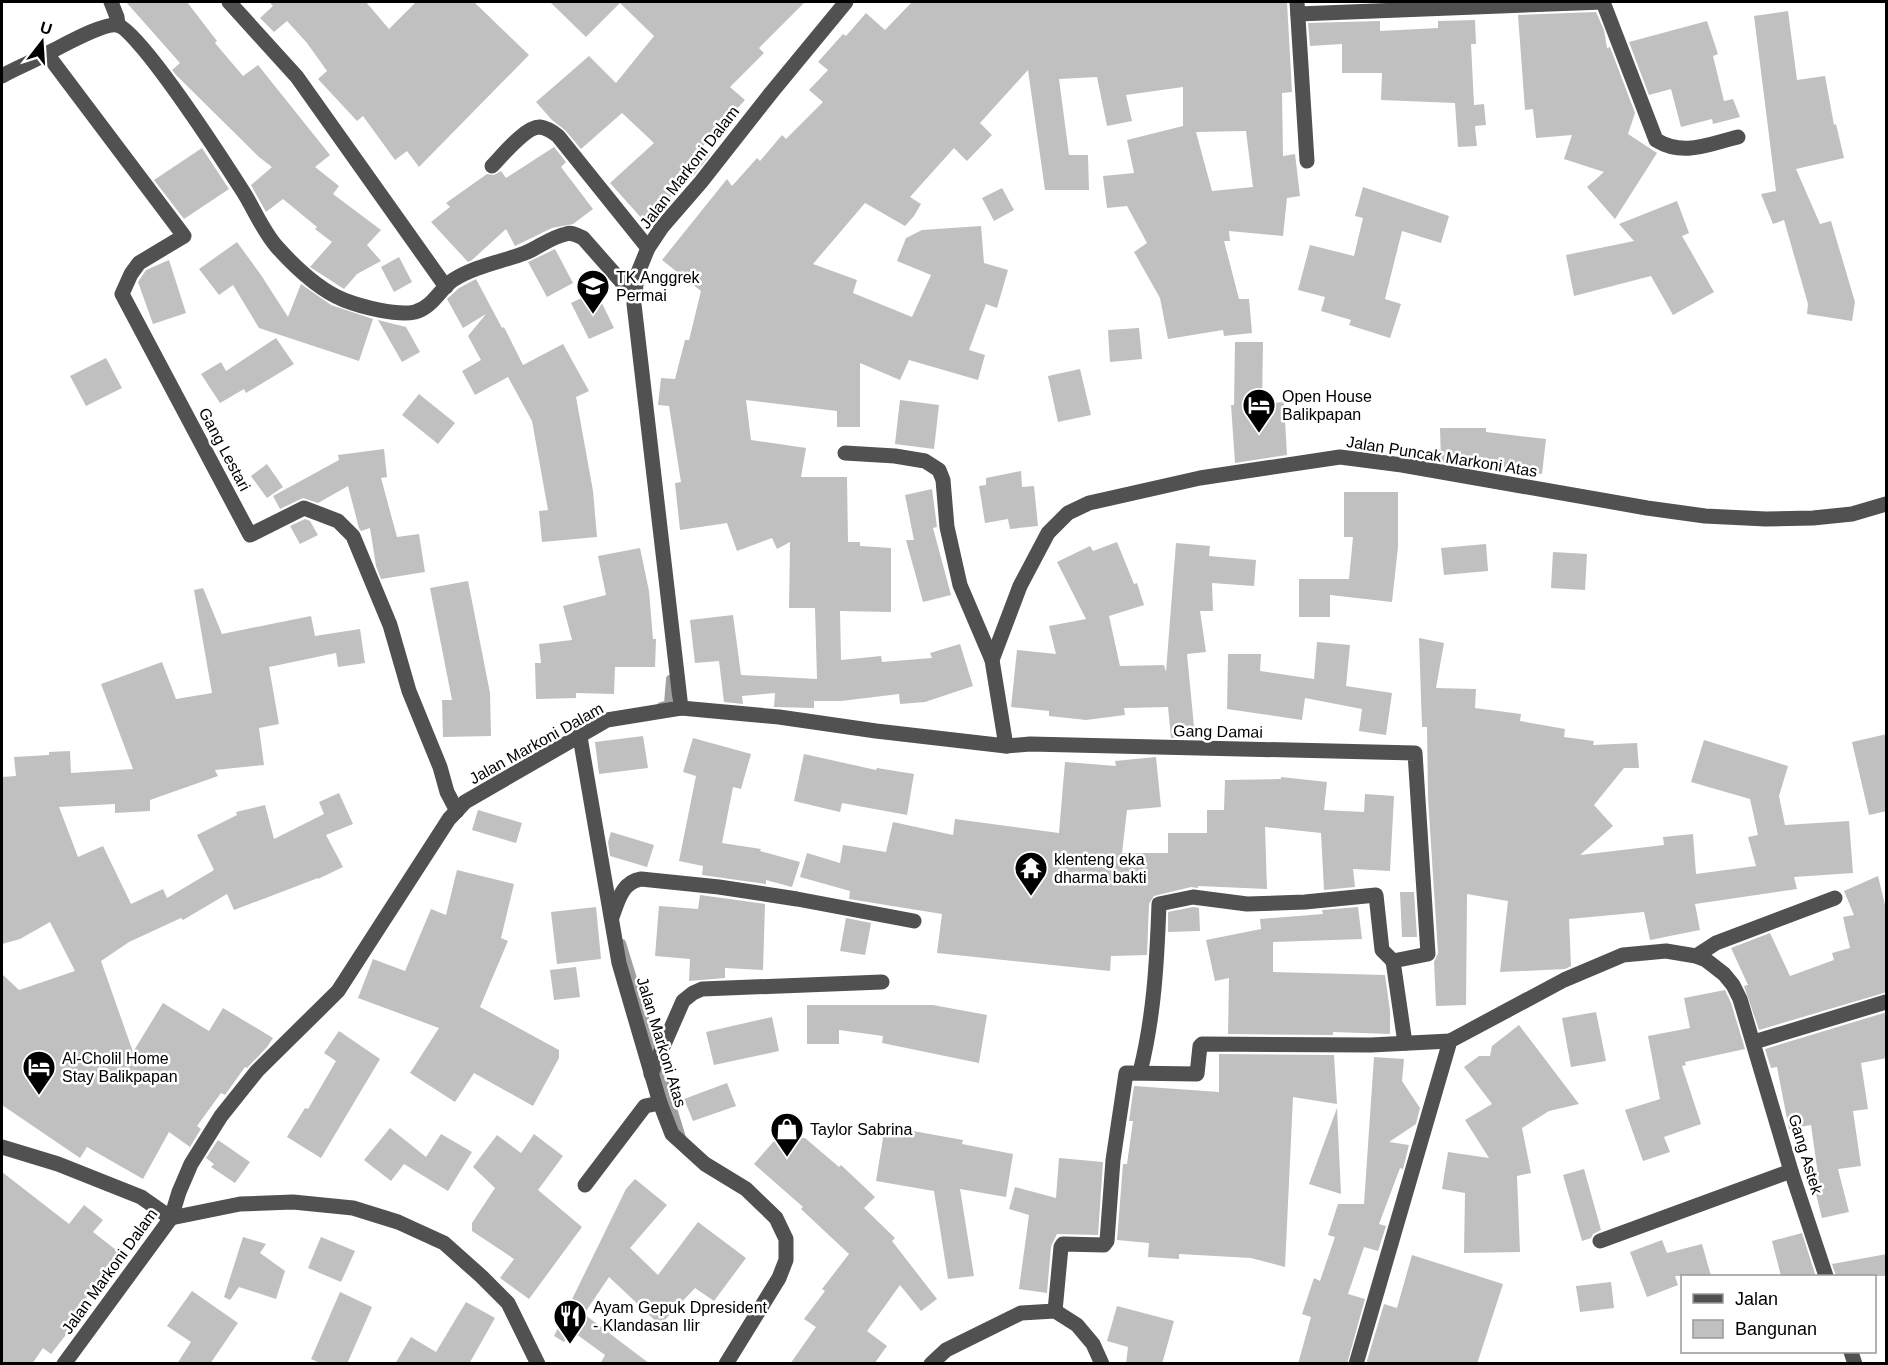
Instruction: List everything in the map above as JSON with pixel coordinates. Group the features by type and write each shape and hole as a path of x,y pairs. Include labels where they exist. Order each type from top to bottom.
{"street":[{"path":"111,2 118,25"},
{"path":"229,2 297,77 446,286"},
{"name":"Jalan Markoni Dalam","path":"64,1364 171,1218 191,1164 221,1116 257,1071 338,992 449,819 465,802 607,720 681,708 634,304 637,275 648,248 662,227 701,182 845,2"},
{"path":"1307,161 1298,8 1603,2 1656,140 1668,147 1685,150 1738,137"},
{"path":"2,76 70,40 110,25 124,27 191,113 244,193 267,235 312,279 344,300 399,313 414,312 427,307 453,280 486,264 527,252 571,233 583,238 635,297"},
{"name":"Gang Lestari","path":"47,54 184,236 139,264 131,274 123,294 250,535 304,508 338,521 353,536 390,625 409,691 440,768 447,792 457,811"},
{"path":"492,166 529,129 538,127 548,129 558,136 648,248"},
{"path":"844,453 895,456 925,461 939,470 943,480 947,527 960,585 992,660"},
{"name":"Jalan Puncak Markoni Atas","path":"1006,746 992,660 1020,586 1048,533 1068,513 1089,503 1200,478 1340,457 1402,465 1705,516 1766,519 1813,518 1852,514 1887,504"},
{"path":"681,708 779,717 1006,746"},
{"name":"Jalan Markoni Atas","path":"580,737 619,963 651,1074 672,1134 705,1164 746,1189 776,1218 786,1239 786,1260 779,1278 726,1364"},
{"name":"Gang Damai","path":"1006,746 1030,744 1415,753 1428,954 1393,962"},
{"path":"611,920 625,887 641,879 719,886 914,921"},
{"path":"1140,1072 1149,1037 1157,973 1159,904 1193,897 1247,904 1305,902 1376,895 1382,950 1393,962 1405,1043"},
{"path":"1055,1311 1063,1244 1105,1244 1113,1160 1125,1076 1128,1073 1197,1074 1202,1044 1371,1045 1450,1041 1564,980 1623,955 1666,951 1696,956 1716,943 1835,898"},
{"name":"Gang Astek","path":"1696,956 1717,967 1733,985 1740,999 1791,1172 1826,1275"},
{"path":"651,1074 683,1001 702,989 882,982"},
{"path":"1754,1042 1887,1002"},
{"path":"1356,1364 1450,1041"},
{"path":"585,1185 645,1106 660,1102"},
{"path":"2,1147 58,1164 141,1197 171,1218 240,1204 292,1202 353,1208 398,1222 444,1243 508,1303 538,1364"},
{"path":"1600,1241 1791,1172"},
{"path":"931,1364 946,1350 1021,1313 1055,1311 1077,1325 1093,1344 1102,1364"}],"building":[{"path":"126,2 187,2 217,41 215,43 243,76 258,65 330,155 315,167 339,186 333,194 381,230 367,245 381,261 357,274 344,289 310,267 332,242 283,199 266,212 251,185 272,167 176,75 172,70 180,63"},
{"path":"269,2 366,2 389,29 416,2 474,2 529,55 419,167 407,151 395,160 363,116 357,121 318,79 327,71 307,43 287,21 274,32 260,18 273,6"},
{"path":"550,2 805,2 759,48 764,53 730,87 745,100 703,146 710,155 694,175 644,221 610,183 654,143 622,113 581,149 536,102 589,56 616,83 654,36 620,3 586,37"},
{"path":"912,2 1287,2 1292,92 1282,93 1283,156 1295,154 1300,196 1287,198 1283,236 1229,231 1230,241 1224,241 1239,299 1249,299 1252,333 1224,336 1223,330 1168,339 1160,298 1134,252 1147,243 1127,206 1107,208 1103,176 1134,173 1127,140 1183,126 1183,87 1126,95 1132,121 1107,126 1097,77 1059,79 1069,155 1088,155 1089,190 1045,190 1028,70 980,123 992,135 967,161 954,148 910,197 921,204 905,226 865,203 813,264 857,280 853,293 912,317 931,275 897,261 906,238 922,230 981,226 984,263 1008,270 997,308 986,304 969,350 985,355 978,380 909,360 900,380 860,363 860,427 837,427 837,411 746,400 751,440 806,448 801,477 847,477 848,542 860,542 860,546 891,548 891,612 840,611 841,660 881,656 882,662 932,658 930,653 960,644 973,686 925,702 900,704 899,694 841,701 814,701 814,708 774,707 775,693 742,696 743,704 724,702 719,661 695,663 690,620 733,615 741,675 817,679 815,608 789,608 790,542 777,549 772,538 737,551 727,523 680,530 675,483 681,482 669,406 658,405 661,378 675,379 685,340 689,340 701,291 662,260 727,179 732,186 757,158 760,161 782,135 786,139 823,102 809,90 828,70 818,62 843,34 846,36 866,13 885,30","holes":["1246,131 1253,187 1212,191 1196,132"]},
{"path":"1788,11 1797,80 1825,76 1834,125 1836,124 1844,158 1796,169 1820,224 1831,221 1855,302 1852,321 1807,314 1808,304 1784,220 1773,224 1761,194 1776,191 1754,16"},
{"path":"1596,12 1604,30 1607,48 1610,47 1635,113 1628,134 1657,153 1615,219 1587,187 1604,172 1564,159 1572,135 1536,138 1533,109 1525,110 1518,15"},
{"path":"1475,20 1476,44 1471,44 1474,105 1484,104 1486,125 1475,126 1477,146 1458,147 1455,103 1381,100 1382,73 1342,73 1342,44 1310,46 1308,23 1380,21 1380,31 1438,28 1438,21"},
{"path":"1707,21 1718,54 1713,56 1724,101 1733,99 1740,117 1713,124 1712,119 1681,127 1671,89 1649,95 1629,42"},
{"path":"554,147 566,162 561,167 593,209 573,224 552,228 515,246 506,229 468,262 431,222 450,207 446,203 487,174 494,175 501,171 506,178"},
{"path":"202,148 229,189 184,219 154,180"},
{"path":"1363,187 1449,216 1441,243 1402,231 1385,299 1401,304 1390,338 1349,325 1351,320 1321,311 1325,297 1298,290 1310,245 1354,256 1363,218 1355,216"},
{"path":"1002,188 1014,210 994,221 982,198"},
{"path":"1677,201 1689,233 1682,236 1714,292 1673,315 1651,276 1574,296 1566,255 1634,241 1619,224"},
{"path":"237,242 288,317 301,284 331,305 373,319 359,361 259,328 233,285 219,295 199,269"},
{"path":"555,249 573,283 547,297 528,262"},
{"path":"399,257 412,282 394,292 381,267"},
{"path":"169,260 186,313 153,324 138,282 146,270"},
{"path":"476,279 523,365 563,344 589,391 576,397 593,491 597,537 542,542 539,511 548,510 532,421 508,377 475,395 462,371 481,360 468,336 486,314 463,328 447,299 459,288"},
{"name":"TK Anggrek Permai","path":"596,291 614,328 589,339 571,303"},
{"path":"378,320 406,327 420,352 402,362"},
{"path":"1139,328 1142,359 1110,362 1108,330"},
{"path":"276,338 294,364 246,393 244,389 220,403 201,374 221,362 226,371"},
{"name":"Open House Balikpapan","path":"1235,342 1263,342 1262,404 1284,402 1287,455 1235,463 1231,405 1234,405"},
{"path":"106,358 122,388 86,406 70,376"},
{"path":"1080,369 1091,415 1058,422 1048,376"},
{"path":"419,394 455,423 438,444 402,415"},
{"path":"900,400 939,405 934,449 895,444"},
{"path":"1440,428 1486,428 1486,432 1546,439 1542,474 1504,469 1504,464 1456,465 1441,462"},
{"path":"384,449 387,477 381,478 397,537 419,534 425,572 381,579 376,566 370,528 361,531 359,528 348,486 318,503 303,498 280,509 273,496 339,460 338,455"},
{"path":"267,464 283,487 267,498 251,476"},
{"path":"1021,471 1022,487 1034,486 1038,526 1010,529 1008,519 985,523 979,486 986,485 986,478"},
{"path":"932,489 937,527 933,528 951,595 923,602 906,540 914,540 905,495"},
{"path":"1344,492 1398,492 1398,547 1392,602 1330,595 1330,617 1299,617 1299,579 1349,579 1353,537 1344,537"},
{"path":"305,519 310,521 318,535 300,544 290,526"},
{"path":"1117,542 1134,584 1137,583 1144,605 1109,616 1120,666 1164,665 1166,672 1176,543 1210,546 1209,556 1256,560 1254,586 1212,583 1213,611 1200,611 1206,652 1187,654 1195,737 1171,738 1168,707 1124,708 1125,715 1086,720 1049,716 1049,711 1011,707 1017,650 1056,654 1049,626 1086,619 1057,562 1090,546 1093,551"},
{"path":"1486,544 1488,571 1444,575 1441,548"},
{"path":"640,548 649,591 653,639 656,639 655,667 615,667 614,694 576,693 576,698 536,699 535,663 541,663 539,644 572,640 563,606 606,595 598,556"},
{"path":"1553,552 1587,554 1585,590 1551,588"},
{"path":"468,581 490,693 491,736 443,737 442,700 452,700 430,588"},
{"path":"203,588 222,634 311,616 315,636 360,629 365,663 338,667 336,653 269,667 279,724 259,728 264,765 215,770 218,776 150,800 150,811 115,813 115,804 59,807 78,857 103,846 131,904 163,889 167,898 214,870 197,835 237,815 236,812 265,805 274,839 324,814 319,802 339,793 353,824 326,835 343,867 318,879 234,910 227,894 183,920 181,918 129,942 101,961 133,1052 163,1003 209,1031 223,1008 273,1038 247,1068 245,1067 225,1095 221,1093 197,1126 201,1129 190,1147 169,1132 143,1179 87,1147 80,1158 2,1105 2,974 19,990 75,971 50,922 20,939 2,944 2,777 16,776 14,757 49,755 49,752 70,751 71,773 133,769 101,684 162,662 176,699 212,693 194,590"},
{"path":"1419,638 1444,643 1436,688 1476,689 1475,708 1521,714 1520,721 1565,729 1564,737 1594,741 1593,745 1637,743 1639,768 1624,768 1594,805 1613,826 1580,855 1664,845 1663,837 1693,834 1696,874 1756,866 1748,837 1758,835 1750,799 1691,782 1704,740 1788,766 1779,796 1785,825 1849,821 1853,873 1794,877 1797,889 1695,904 1700,930 1650,940 1644,912 1569,919 1571,966 1565,969 1500,972 1508,901 1467,894 1466,1005 1436,1006 1434,962 1438,953 1428,798 1427,727 1422,727"},
{"path":"1317,642 1350,645 1346,686 1392,693 1386,735 1359,731 1362,709 1305,698 1302,720 1227,709 1228,654 1261,654 1260,671 1314,679"},
{"path":"1887,734 1887,811 1869,815 1852,742"},
{"path":"643,736 648,768 599,774 595,742"},
{"path":"693,738 751,754 741,789 733,787 722,843 761,849 760,851 800,862 792,887 766,880 766,884 702,875 703,866 679,861 696,776 683,772"},
{"path":"804,754 876,770 877,768 914,774 907,815 842,803 840,812 794,801"},
{"path":"1156,757 1161,807 1127,810 1122,853 1168,853 1168,833 1207,833 1207,810 1224,810 1225,780 1281,779 1281,777 1327,782 1324,810 1364,812 1365,794 1394,796 1390,871 1353,869 1355,887 1324,890 1321,833 1265,827 1267,889 1198,886 1198,888 1191,887 1154,896 1149,904 1147,955 1111,956 1110,971 937,953 942,914 849,899 850,891 800,877 807,853 840,863 843,845 886,852 893,822 953,835 955,819 1059,833 1065,762 1116,766 1115,761"},
{"path":"478,810 522,823 516,843 472,830"},
{"path":"611,832 654,845 647,867 610,856 608,842"},
{"path":"457,870 514,884 501,938 508,941 480,1007 559,1050 559,1058 533,1106 474,1073 455,1102 410,1073 439,1028 358,998 373,959 405,971 431,909 446,915"},
{"path":"1878,876 1887,913 1887,992 1759,1030 1744,986 1748,985 1731,948 1770,933 1790,976 1834,960 1832,953 1850,948 1843,917 1854,915 1844,891"},
{"path":"1400,892 1414,892 1417,937 1402,937"},
{"path":"700,895 765,904 763,970 725,968 725,978 689,981 690,959 655,956 659,906 698,909"},
{"path":"596,907 601,959 557,964 551,912"},
{"path":"1358,907 1362,939 1273,942 1273,972 1385,975 1390,1011 1390,1034 1333,1032 1333,1035 1228,1034 1229,978 1215,981 1206,940 1261,929 1260,919 1323,914 1322,910"},
{"path":"1199,908 1200,931 1168,932 1168,912"},
{"path":"846,918 871,923 865,955 840,951"},
{"path":"576,967 580,997 554,1000 550,970"},
{"path":"1725,990 1745,1049 1685,1062 1686,1065 1682,1066 1701,1124 1664,1137 1670,1152 1643,1161 1625,1110 1660,1099 1648,1036 1690,1028 1684,998"},
{"path":"807,1005 933,1005 987,1015 979,1063 882,1043 883,1036 839,1030 839,1044 807,1044"},
{"path":"1596,1012 1606,1061 1571,1067 1562,1018"},
{"path":"1887,1012 1887,1058 1861,1063 1868,1109 1853,1111 1861,1166 1838,1169 1849,1212 1822,1218 1815,1190 1820,1189 1811,1125 1789,1129 1777,1067 1771,1068 1765,1049"},
{"path":"772,1017 779,1051 714,1065 706,1032"},
{"path":"1519,1025 1579,1104 1549,1111 1522,1128 1531,1173 1517,1176 1520,1252 1464,1253 1465,1193 1442,1189 1448,1152 1489,1158 1465,1120 1492,1104 1464,1067 1479,1056 1490,1056 1492,1046"},
{"path":"339,1031 380,1059 321,1158 287,1137 305,1108 308,1109 336,1061 324,1053"},
{"path":"1219,1054 1334,1055 1337,1104 1293,1097 1285,1267 1251,1258 1179,1254 1179,1259 1148,1257 1149,1243 1117,1240 1123,1164 1127,1164 1133,1121 1129,1121 1134,1086 1219,1092"},
{"path":"1374,1057 1404,1059 1402,1081 1420,1108 1416,1124 1389,1142 1409,1145 1403,1169 1400,1168 1379,1224 1386,1226 1378,1251 1364,1247 1348,1294 1365,1299 1347,1364 1298,1364 1311,1317 1302,1314 1314,1278 1320,1281 1335,1237 1328,1235 1338,1204 1364,1204"},
{"path":"727,1083 736,1106 693,1121 684,1099"},
{"path":"1337,1108 1341,1194 1309,1184"},
{"path":"794,1118 799,1138 805,1138 839,1167 841,1165 875,1197 864,1208 895,1238 892,1241 937,1299 921,1311 900,1285 867,1331 887,1346 874,1364 790,1364 816,1327 804,1319 825,1291 822,1289 849,1254 801,1209 803,1207 754,1164"},
{"path":"885,1126 963,1140 962,1144 1013,1154 1006,1197 960,1189 974,1276 948,1279 934,1191 876,1181"},
{"path":"390,1128 426,1157 441,1134 472,1152 448,1191 404,1164 391,1181 364,1160"},
{"path":"534,1134 563,1156 538,1190 582,1227 529,1299 500,1278 514,1259 472,1231 472,1223 495,1188 473,1167 497,1135 521,1153"},
{"path":"218,1140 250,1162 235,1183 211,1167 214,1164 206,1158"},
{"path":"1059,1158 1103,1162 1098,1235 1057,1234 1051,1246 1047,1293 1019,1289 1029,1215 1009,1209 1015,1187 1056,1198"},
{"path":"1584,1169 1601,1230 1593,1234 1591,1238 1582,1241 1563,1175"},
{"path":"2,1172 69,1224 84,1205 103,1220 93,1232 120,1253 86,1298 94,1304 51,1354 43,1348 32,1364 2,1364"},
{"path":"635,1179 667,1205 630,1248 658,1275 698,1222 746,1258 714,1301 695,1288 660,1325 609,1277 584,1314 650,1364 600,1364 605,1355 572,1331 564,1342 554,1336 626,1189"},
{"path":"1802,1233 1815,1274 1781,1275 1772,1241"},
{"path":"243,1237 266,1244 260,1253 285,1271 276,1299 239,1287 230,1300 224,1297"},
{"path":"321,1237 355,1251 341,1282 308,1268"},
{"path":"1662,1240 1667,1253 1702,1244 1711,1275 1675,1276 1678,1285 1647,1297 1630,1252"},
{"path":"1887,1254 1887,1276 1836,1275 1832,1264"},
{"path":"1412,1255 1503,1284 1477,1364 1366,1364 1384,1304 1397,1308"},
{"path":"1611,1282 1614,1308 1580,1312 1576,1286"},
{"path":"192,1291 238,1323 210,1364 177,1364 191,1342 167,1326"},
{"path":"340,1292 372,1307 347,1364 322,1364 311,1359"},
{"path":"466,1302 495,1318 469,1364 395,1364 411,1337 436,1352"},
{"path":"1117,1306 1174,1321 1162,1364 1126,1364 1128,1347 1107,1341"}],"waterway":[{"path":"661,706 668,704 670,679"},
{"path":"622,943 683,1141"}],"place":[{"name":"TK Anggrek Permai","path":"593,315"},
{"name":"Open House Balikpapan","path":"1259,434"},
{"name":"klenteng eka dharma bakti","path":"1031,897"},
{"name":"Al-Cholil Home Stay Balikpapan","path":"39,1096"},
{"name":"Taylor Sabrina","path":"787,1158"},
{"name":"Ayam Gepuk Dpresident - Klandasan Ilir","path":"570,1345"}]}
